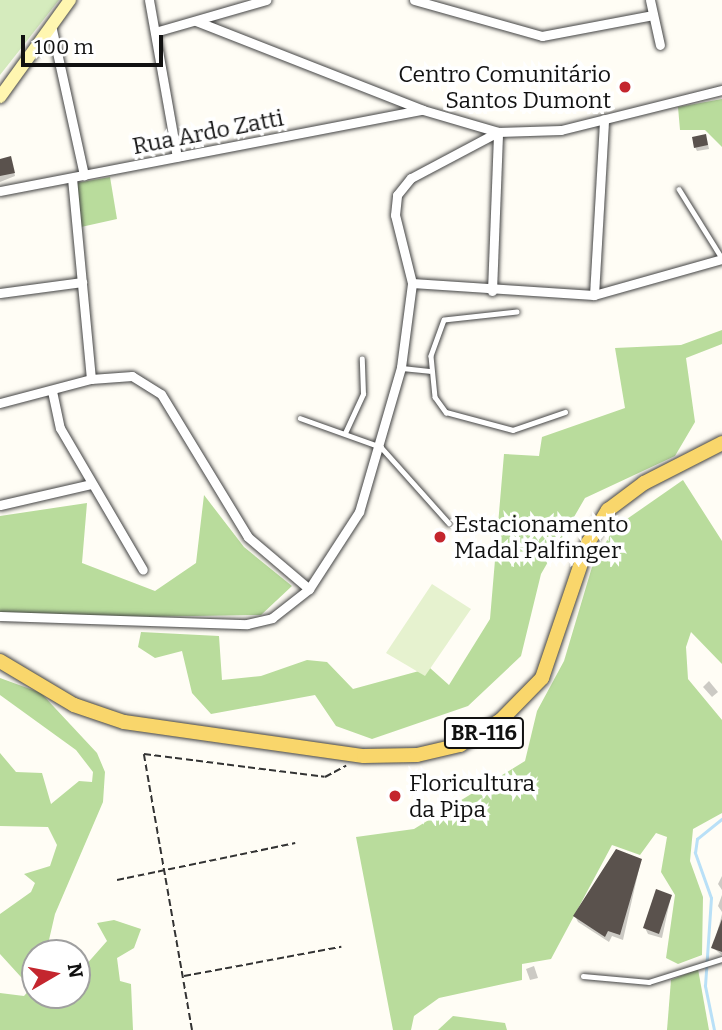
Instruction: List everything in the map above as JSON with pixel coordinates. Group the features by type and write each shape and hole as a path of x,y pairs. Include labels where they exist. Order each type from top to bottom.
{"main road":[{"name":"BR-116","path":"0,661 74,705 124,722 364,756 417,755 460,745 519,706 542,678 588,543 608,510 644,483 722,443"}],"street":[{"path":"0,97 70,0"},
{"path":"149,0 177,157"},
{"path":"155,32 266,0"},
{"path":"414,0 442,3 542,36 653,15"},
{"path":"650,0 660,45"},
{"path":"196,22 423,110 498,132 549,131 722,90"},
{"path":"51,25 84,175"},
{"name":"Rua Ardo Zatti","path":"0,191 423,110"},
{"path":"594,295 604,119"},
{"path":"0,616 247,624 272,618 309,589 359,512 381,447 401,368 412,283 395,215 397,195 411,178 498,132"},
{"path":"492,291 498,132"},
{"path":"72,178 91,379"},
{"path":"412,283 492,291 594,295 722,258"},
{"path":"0,293 82,282"},
{"path":"0,403 91,379 132,376 161,394 248,537 309,589"},
{"path":"52,391 60,428 143,570"},
{"path":"0,505 91,484"}],"lane":[{"path":"679,188 722,258"},
{"path":"517,312 444,320 429,371 446,412 466,420 513,430 565,412"},
{"path":"345,433 363,394 362,359"},
{"path":"401,368 429,371"},
{"path":"300,418 381,447 449,523"},
{"path":"583,976 649,982 722,959"}],"path":[{"path":"192,1030 144,754 325,777 364,756"},
{"path":"117,880 295,843"},
{"path":"183,976 341,947"}],"green space":[{"path":"0,0 59,0 0,75"},
{"path":"722,99 722,147 705,130 680,130 678,107"},
{"path":"110,177 117,219 81,227 76,183"},
{"path":"722,330 722,344 686,358 695,422 675,456 585,498 541,574 521,656 468,706 372,739 336,726 315,695 211,714 192,693 182,651 155,658 138,647 141,632 219,636 222,680 261,676 307,660 327,662 353,689 430,668 449,685 490,619 504,454 539,456 542,437 625,408 615,348 681,345"},
{"path":"683,480 722,541 722,664 691,632 686,647 688,679 722,720 722,813 693,829 690,861 703,897 702,955 678,964 666,958 675,895 661,872 667,837 656,833 640,855 612,845 551,959 522,964 522,980 439,998 414,1016 411,1030 393,1030 356,837 414,829 525,761 537,711 564,661 592,567 614,528"},
{"path":"204,495 244,547 292,586 261,615 67,618 0,612 0,516 87,503 82,563 155,591 196,563"},
{"path":"432,584 471,609 425,676 386,653"},
{"path":"0,678 41,693 97,753 105,772 103,802 55,914 49,939 21,939 21,977 0,954 0,914 31,892 35,883 24,874 50,866 57,845 48,827 0,826 0,753 16,772 42,773 51,804 79,781 92,782 93,772 76,750 0,695"},
{"path":"114,920 141,929 134,948 117,958 120,981 131,984 133,1030 0,1030 0,993 21,996 21,1009 91,1009 91,959 107,941 97,923"},
{"path":"698,969 709,1030 667,1030 671,980"},
{"path":"453,1016 505,1023 507,1030 438,1030"}],"building":[{"path":"706,134 708,145 694,148 692,137"},
{"path":"11,156 15,173 0,176 0,159"},
{"path":"616,849 642,859 620,935 608,931 605,937 573,916"},
{"path":"656,889 672,895 659,934 643,928"},
{"path":"722,919 722,952 711,948"}],"waterway":[{"path":"714,1030 705,986 711,898 695,853 697,839 722,819"}],"place":[{"name":"Centro Comunitário Santos Dumont","path":"625,87"},
{"name":"Estacionamento Madal Palfinger","path":"440,537"},
{"name":"Floricultura da Pipa","path":"395,796"}]}
